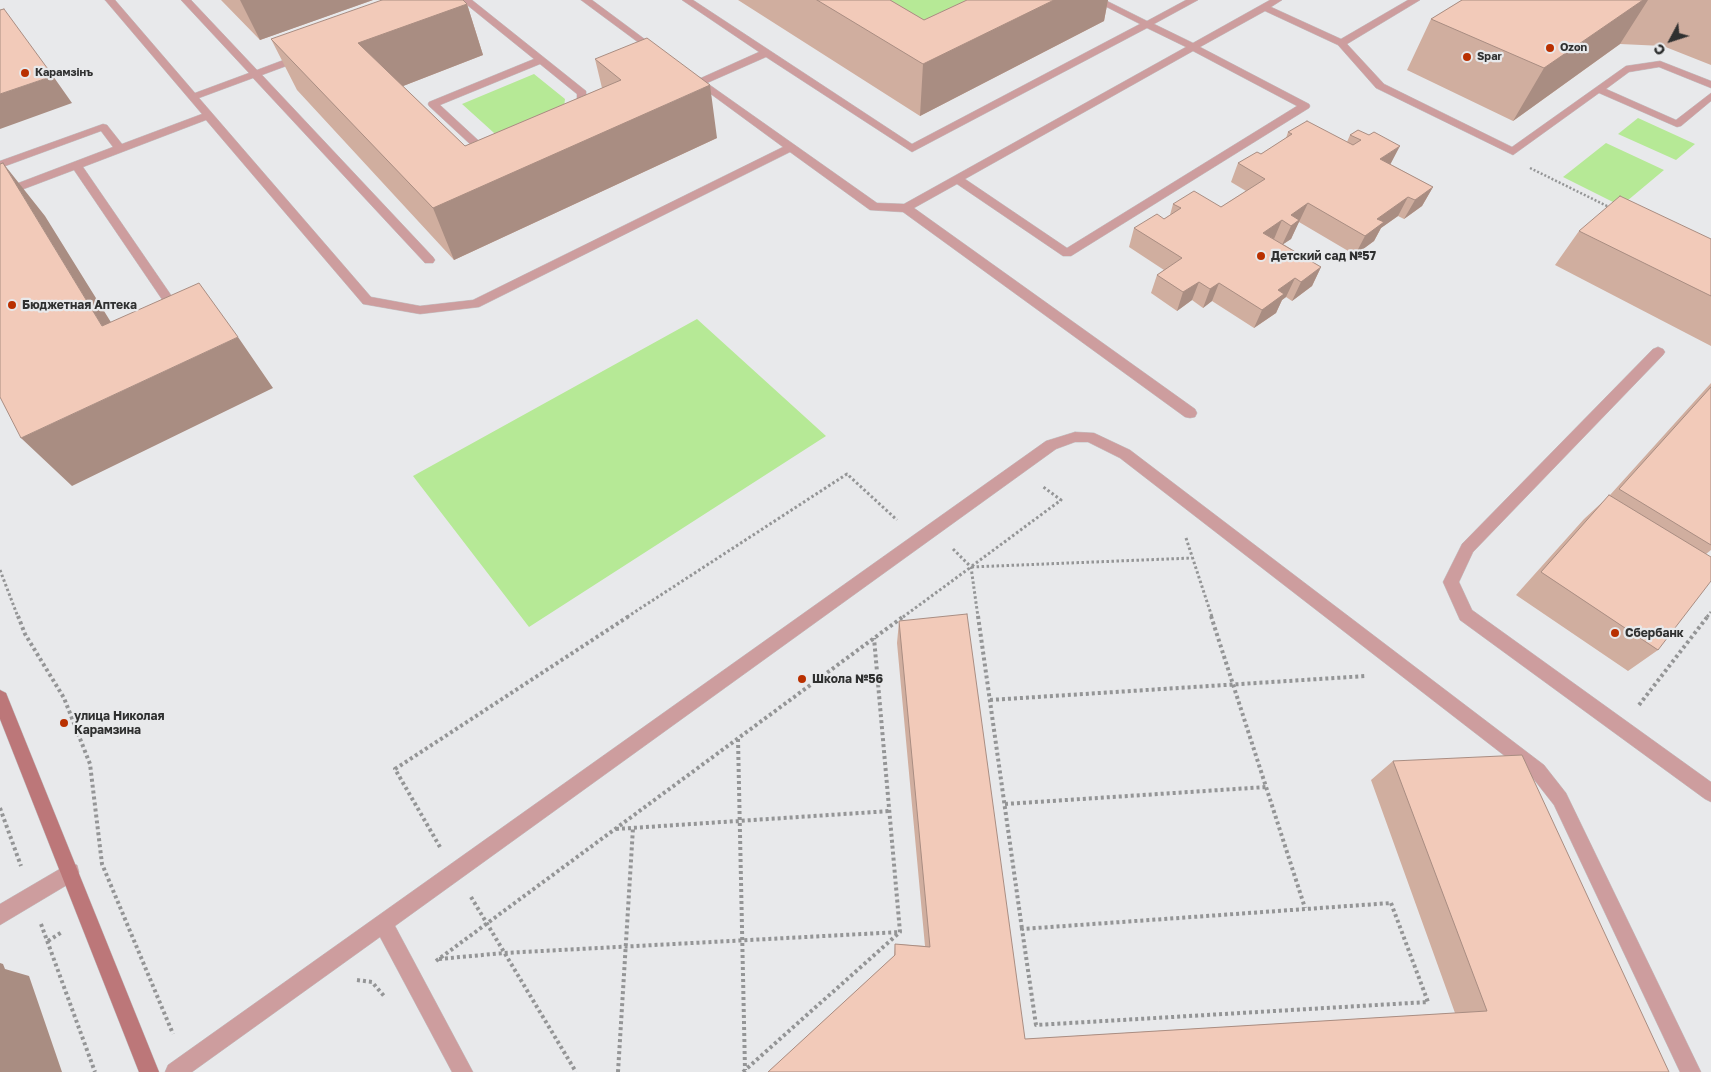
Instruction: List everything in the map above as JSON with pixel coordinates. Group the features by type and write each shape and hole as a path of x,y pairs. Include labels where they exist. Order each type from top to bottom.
{"street":[{"path":"0,698 149,1072"}],"lane":[{"path":"110,0 367,302 420,310 475,304 791,147"},
{"path":"186,0 429,260"},
{"path":"466,0 582,93 582,128"},
{"path":"586,0 670,60"},
{"path":"687,0 912,149 1193,0"},
{"path":"957,179 1067,253 1305,106 1098,0"},
{"path":"685,71 874,207 906,208 1277,0"},
{"path":"1341,43 1415,0"},
{"path":"1264,7 1341,43 1380,86 1513,152 1626,69 1660,64 1711,85"},
{"path":"700,82 766,53"},
{"path":"193,97 310,54"},
{"path":"498,164 433,104 541,60"},
{"path":"1598,89 1677,124 1711,96"},
{"path":"0,194 209,115"},
{"path":"0,165 103,127 120,149"},
{"path":"76,165 188,328"},
{"path":"906,208 1190,413"},
{"path":"1658,352 1467,548 1450,582 1466,614 1711,793"},
{"path":"180,1068 1051,445 1075,437 1089,437 1115,447 1538,771 1560,799 1691,1072"},
{"path":"0,915 70,872"},
{"path":"383,924 463,1072"}],"path":[{"path":"1513,152 1511,159 1615,210"},
{"path":"576,1072 394,768 847,474 905,527 947,544 971,567 1022,929 1036,1025 1428,1002 1392,903 1022,929"},
{"path":"386,998 1060,500 1035,480"},
{"path":"1184,533 1305,908"},
{"path":"971,567 1192,558"},
{"path":"0,570 25,634 64,698 90,764 102,864 180,1068"},
{"path":"1621,727 1711,612"},
{"path":"874,638 900,932"},
{"path":"990,700 1372,675"},
{"path":"738,738 744,1071"},
{"path":"1005,804 1266,787"},
{"path":"0,808 95,1072"},
{"path":"615,829 890,811"},
{"path":"618,1072 633,828"},
{"path":"438,959 504,953 900,932"},
{"path":"744,1071 900,932"}],"green space":[{"path":"858,0 965,0 989,13 929,42"},
{"path":"534,74 565,99 561,131 514,151 462,104"},
{"path":"1638,118 1695,144 1676,160 1618,134"},
{"path":"1606,143 1664,170 1621,206 1563,177"},
{"path":"697,319 826,436 529,627 413,476"}],"building":[{"path":"382,0 463,0 467,4 358,43 465,146 621,80 595,59 647,38 710,85 433,208 271,39"},
{"path":"817,0 890,0 924,20 967,0 1054,0 923,64"},
{"path":"1462,0 1643,0 1544,68 1431,19"},
{"path":"4,9 53,76 0,94 0,10"},
{"path":"1307,121 1353,145 1361,140 1350,135 1358,130 1369,135 1374,132 1400,146 1380,159 1433,187 1415,200 1408,197 1377,219 1384,222 1365,236 1308,203 1291,215 1299,220 1291,226 1282,220 1263,233 1321,267 1301,282 1295,278 1278,290 1284,294 1262,310 1219,283 1210,289 1199,282 1183,292 1157,275 1182,258 1134,228 1157,214 1164,219 1181,208 1173,204 1194,191 1221,207 1265,179 1238,163 1257,152 1261,154 1292,134 1288,132"},
{"path":"3,163 102,326 199,283 238,337 21,438 0,397 0,164"},
{"path":"1620,196 1711,239 1711,296 1579,231"},
{"path":"1711,387 1711,545 1619,489"},
{"name":"Сбербанк","path":"1609,495 1711,557 1711,581 1658,650 1541,572"},
{"path":"967,614 1025,1039 1487,1011 1393,761 1522,755 1669,1072 768,1072 895,955 895,944 930,947 899,621"}],"place":[{"name":"Ozon","path":"1550,48"},
{"name":"Spar","path":"1467,57"},
{"name":"Карамзiнъ","path":"25,73"},
{"name":"Детский сад №57","path":"1261,256"},
{"name":"Бюджетная Аптека","path":"12,305"},
{"name":"Сбербанк","path":"1615,633"},
{"name":"Школа №56","path":"802,679"},
{"name":"улица Николая Карамзина","path":"64,723"}]}
